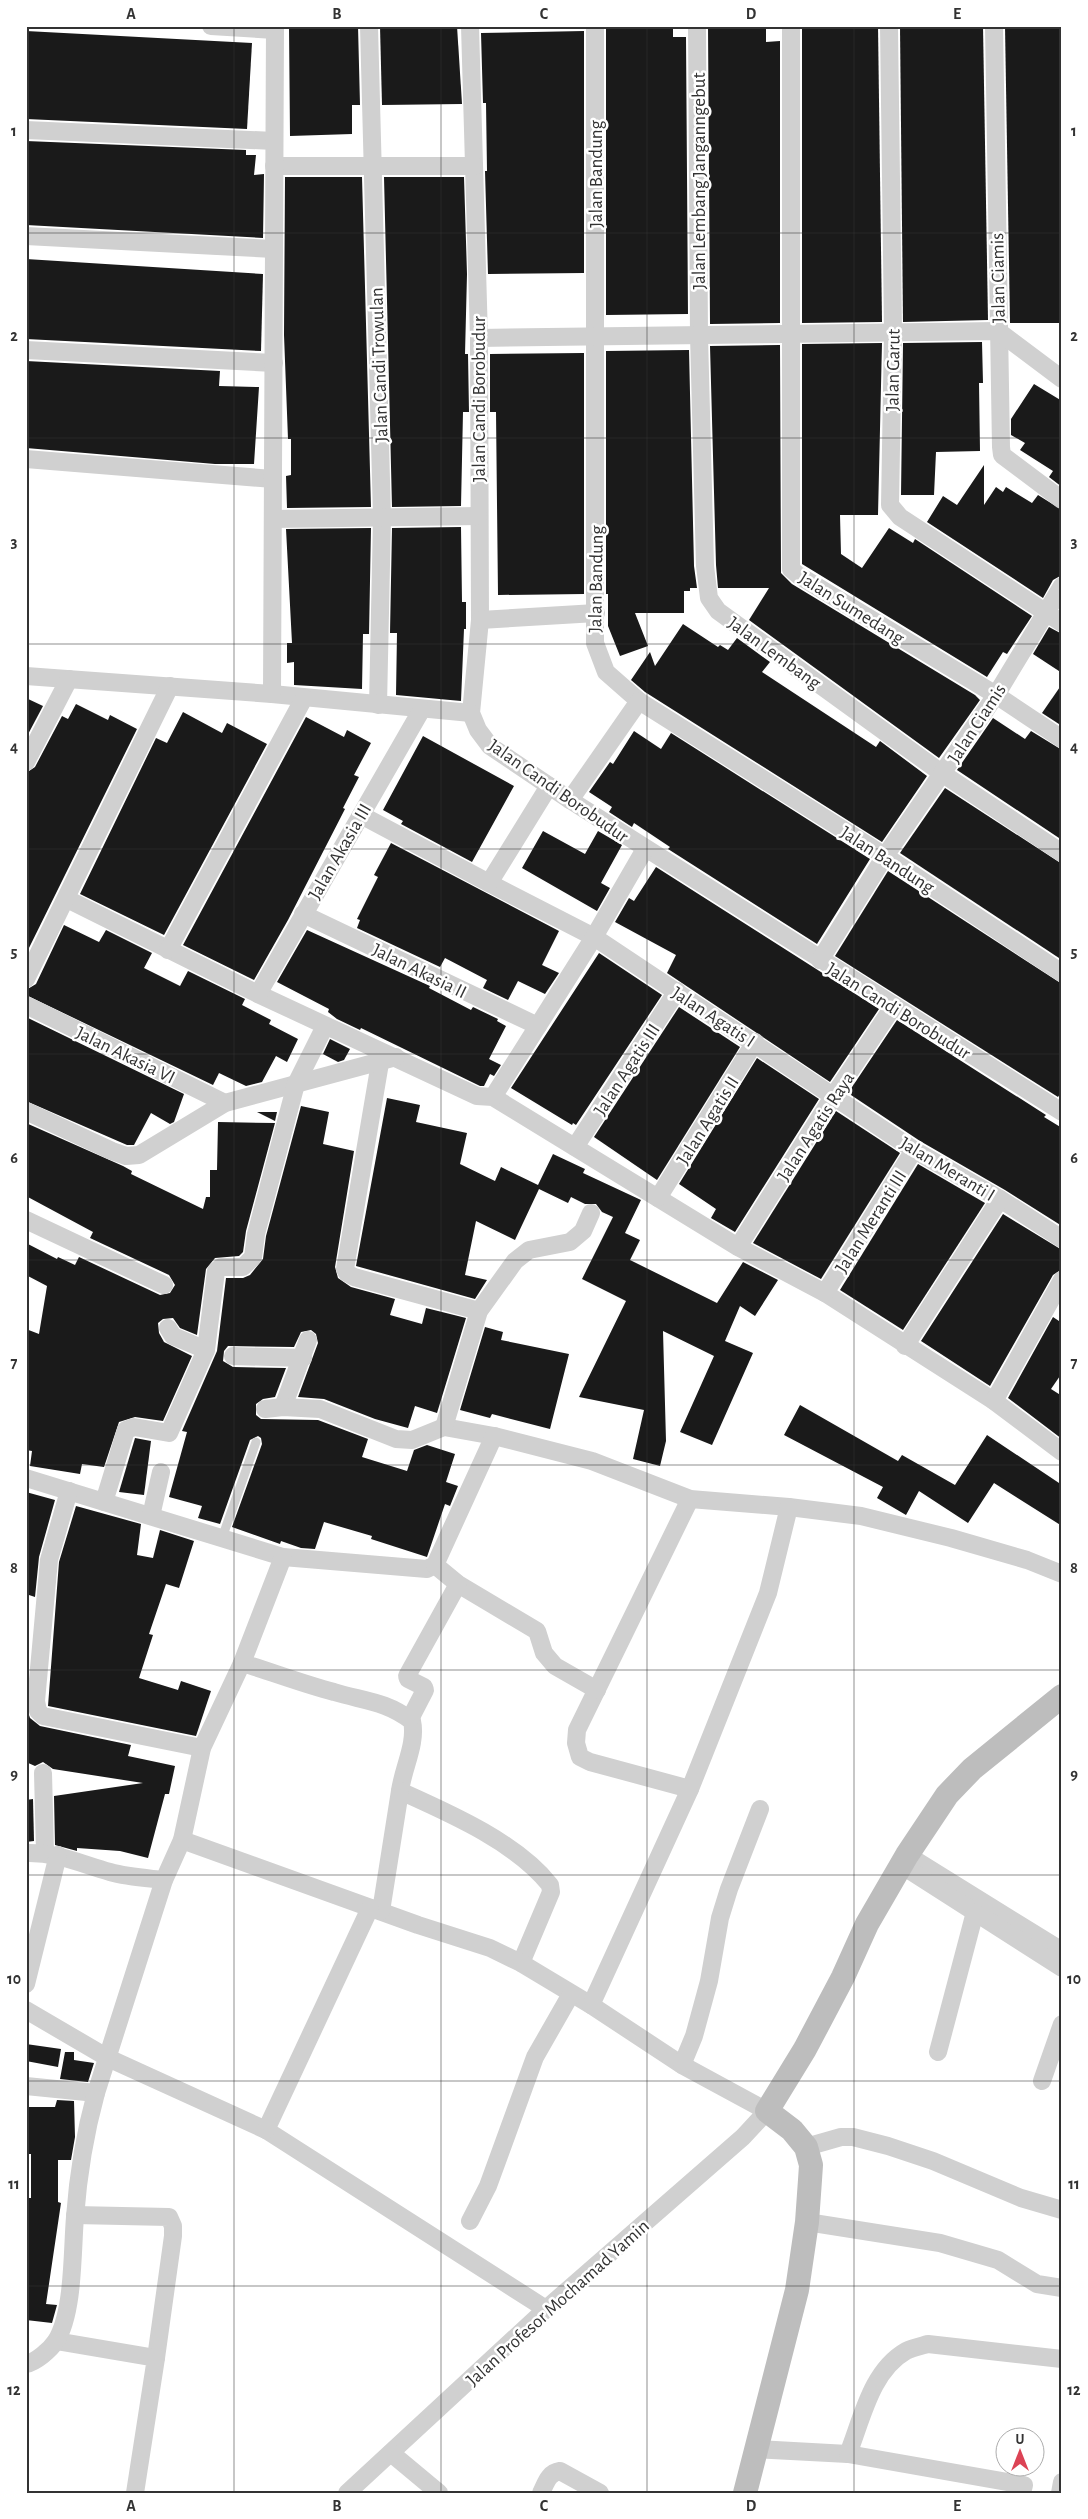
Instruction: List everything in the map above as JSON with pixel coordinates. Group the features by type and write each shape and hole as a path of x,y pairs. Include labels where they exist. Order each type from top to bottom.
{"street":[{"path":"211,26 275,28 272,694"},
{"name":"Jalan Candi Trowulan","path":"369,26 382,518 378,705"},
{"name":"Jalan Candi Borobudur","path":"470,26 479,338 478,516 480,620 470,713 478,730 490,746 570,800 893,1007 1062,1112"},
{"name":"Jalan Bandung","path":"595,26 595,643 606,672 639,701 885,856 1062,974"},
{"name":"Jalan Lembang Janganngebut","path":"697,26 699,335"},
{"path":"791,26 792,334"},
{"name":"Jalan Garut","path":"889,26 893,332 890,505 894,512 1062,623"},
{"name":"Jalan Ciamis","path":"994,26 998,330 1002,455 1062,500"},
{"path":"26,130 274,141"},
{"path":"274,166 474,166"},
{"path":"26,236 274,249"},
{"path":"479,338 998,330 1062,379"},
{"name":"Jalan Sumedang","path":"792,334 791,569 996,695 1062,739"},
{"name":"Jalan Lembang","path":"699,335 705,566 709,598 718,611 942,774 1062,853"},
{"path":"26,350 274,363"},
{"path":"26,459 273,479"},
{"path":"273,519 478,516"},
{"name":"Jalan Ciamis","path":"820,960 885,856 996,695 1062,586"},
{"path":"480,620 596,613"},
{"path":"26,676 272,694 470,713"},
{"path":"26,762 69,679"},
{"path":"26,979 67,900 170,686"},
{"path":"168,950 304,698"},
{"path":"570,800 639,701"},
{"name":"Jalan Akasia III","path":"258,994 422,709"},
{"path":"489,883 549,786"},
{"name":"Jalan Agatis I","path":"361,815 594,936 834,1095"},
{"path":"493,1097 594,936 645,849"},
{"path":"67,900 325,1026 388,1060 477,1096 493,1097 738,1247 825,1293 905,1346 994,1401 1062,1452"},
{"name":"Jalan Akasia II","path":"303,914 538,1026"},
{"name":"Jalan Agatis III","path":"575,1147 677,991"},
{"name":"Jalan Akasia VI","path":"26,1005 225,1102"},
{"name":"Jalan Agatis Raya","path":"738,1247 834,1095 893,1007"},
{"path":"104,1502 126,1430 134,1427 169,1434 206,1350 216,1271 221,1267 243,1267 253,1257 256,1234 296,1084 325,1026"},
{"name":"Jalan Agatis II","path":"658,1198 755,1042"},
{"path":"26,1111 126,1156 139,1154 225,1102 388,1060"},
{"path":"388,1060 345,1269 347,1273 354,1277 479,1311"},
{"name":"Jalan Meranti I","path":"834,1095 914,1150 1000,1199 1062,1239"},
{"name":"Jalan Meranti III","path":"825,1293 914,1150"},
{"path":"905,1346 1000,1199"},
{"path":"444,1427 479,1311 515,1261 529,1250 570,1242 583,1231 591,1213"},
{"path":"26,1220 164,1285"},
{"path":"994,1401 1062,1280"},
{"path":"168,1328 173,1336 206,1350"},
{"path":"283,1407 303,1358 308,1340"},
{"path":"233,1356 303,1358"},
{"path":"265,1409 283,1407 320,1409 396,1439 412,1440 444,1427 494,1436 592,1461 690,1499 788,1507 861,1516 1027,1560 1062,1574"},
{"path":"26,1478 283,1557 416,1570 427,1569 435,1565 494,1436"},
{"path":"152,1516 161,1472"},
{"path":"70,1491 50,1560 46,1584 36,1701 32,1712 43,1716 202,1748"},
{"path":"690,1499 577,1730 576,1743 580,1757 590,1762 690,1789"},
{"path":"591,2005 690,1789 768,1593 788,1507"},
{"path":"26,2364 43,2355 56,2341 66,2311 70,2290 75,2216 89,2118 96,2093 164,1880 182,1840 202,1748 242,1662 283,1557"},
{"path":"435,1565 458,1584 537,1631 544,1653 555,1666 597,1690"},
{"path":"410,1719 425,1690 424,1687 408,1679 407,1676 458,1584"},
{"path":"242,1662 335,1692 371,1700 397,1710 410,1719 415,1732 402,1777 376,1909 266,2130"},
{"path":"767,2111 805,2049 843,1977 867,1924 904,1860 947,1795 966,1775 1062,1696"},
{"path":"26,1984 52,1854 43,1773"},
{"path":"400,1791 453,1816 500,1843 550,1885 551,1892 521,1962"},
{"path":"682,2065 694,2036 709,1981 720,1918 729,1889 760,1809"},
{"path":"182,1840 376,1909 418,1926 490,1948 521,1962 591,2005 682,2065 767,2111 792,2130 806,2147 811,2164 807,2222 797,2290 745,2493"},
{"path":"26,1853 52,1854 109,1872 164,1880"},
{"path":"904,1860 975,1912 1062,1968"},
{"path":"904,1860 1062,1951"},
{"path":"938,2052 975,1912"},
{"path":"470,2221 488,2186 535,2056 571,1994"},
{"path":"26,2010 108,2058 266,2130 546,2310"},
{"path":"1042,2081 1062,2024"},
{"path":"26,2086 96,2093"},
{"name":"Jalan Profesor Mochamad Yamin","path":"347,2493 546,2310 743,2137 767,2111"},
{"path":"806,2147 841,2137 853,2137 888,2146 940,2164 1021,2198 1062,2210"},
{"path":"75,2216 169,2217 173,2226 156,2358 135,2493"},
{"path":"807,2222 940,2243 998,2260 1037,2284 1062,2288"},
{"path":"56,2341 156,2358"},
{"path":"848,2454 876,2384 886,2369 908,2350 928,2344 1062,2359"},
{"path":"755,2449 848,2454 1024,2485 1022,2493"},
{"path":"391,2453 439,2493"},
{"path":"541,2493 553,2472 560,2471 600,2493"},
{"path":"1060,2493 1062,2482"}],"lane":[{"path":"222,1538 256,1442"}],"building":[{"path":"289,26 358,26 360,105 352,105 352,134 290,136"},
{"path":"380,26 457,26 462,104 382,105"},
{"path":"606,26 673,26 673,37 686,37 688,314 606,315"},
{"path":"708,26 766,26 766,42 780,41 780,323 710,324"},
{"path":"802,26 878,26 882,322 802,323"},
{"path":"900,26 983,26 988,320 903,322"},
{"path":"1005,26 1062,26 1062,323 1010,323"},
{"path":"26,31 252,43 247,129 26,119"},
{"path":"584,31 584,273 488,274 485,171 487,171 486,103 483,103 481,33"},
{"path":"26,141 246,150 246,155 256,155 254,175 264,174 263,238 26,225"},
{"path":"285,177 362,177 371,507 287,508 286,476 291,475 291,439 288,439 284,335"},
{"path":"384,177 464,177 467,274 465,354 468,354 469,412 463,412 461,506 392,507"},
{"path":"26,259 263,274 261,351 26,339"},
{"path":"982,342 983,383 979,383 980,451 936,452 934,495 901,495 903,343"},
{"path":"882,343 878,515 840,515 841,554 862,568 889,528 913,543 915,539 1032,616 1007,654 1003,652 987,677 802,564 802,344"},
{"path":"780,345 781,573 792,584 975,695 980,700 939,758 749,620 769,588 718,588 710,346"},
{"path":"689,350 694,566 697,588 690,588 690,591 684,591 684,613 635,613 648,646 620,656 608,626 608,594 606,594 606,351"},
{"path":"584,353 584,594 498,595 496,412 490,412 490,354"},
{"path":"26,361 220,371 219,386 259,387 254,464 215,464 26,448"},
{"path":"1034,384 1062,401 1062,487 1049,477 1053,471 1020,450 1025,443 1011,435 1011,419"},
{"path":"984,465 984,505 996,487 1003,492 1006,487 1032,503 1038,495 1062,510 1062,575 1053,580 1043,598 927,522 943,496 957,505"},
{"path":"461,527 462,602 466,602 466,629 464,629 461,701 396,695 397,633 390,633 392,528"},
{"path":"371,528 369,634 363,634 362,689 294,685 294,662 287,663 287,643 292,643 286,529"},
{"path":"683,624 718,647 720,645 728,650 737,638 770,662 762,672 876,747 880,741 927,776 882,842 645,692 631,680 650,652 655,666"},
{"path":"1049,627 1062,634 1062,673 1033,654"},
{"path":"1062,684 1062,726 1042,713"},
{"path":"26,698 43,706 26,738"},
{"path":"76,704 108,720 110,715 137,729 26,954 26,773 35,767 62,716 68,719"},
{"path":"183,712 222,733 227,723 267,744 164,935 80,894 156,738 167,743"},
{"path":"306,717 344,737 347,730 371,743 354,775 359,777 343,808 345,809 288,920 254,980 183,945"},
{"path":"993,718 1025,739 1031,731 1062,750 1062,840 957,770"},
{"path":"634,731 661,749 671,733 870,859 817,944 668,849 670,847 634,823 632,827 609,812 612,807 589,792 610,762 613,764"},
{"path":"423,736 514,786 472,862 401,824 403,821 383,810"},
{"path":"945,788 1062,864 1062,960 900,853"},
{"path":"543,831 585,854 598,831 622,845 601,883 610,888 597,911 522,868"},
{"path":"391,843 559,931 542,965 559,973 545,994 518,981 508,1000 483,988 487,980 445,958 440,967 357,928 360,920 357,919 378,877 374,875"},
{"path":"656,867 879,1009 830,1082 667,973 676,955 615,922 629,898 634,901"},
{"path":"888,871 1062,984 1062,1091 1058,1097 835,956"},
{"path":"64,925 99,942 106,930 152,953 144,968 180,986 188,971 245,999 242,1005 271,1020 269,1024 298,1039 287,1062 276,1056 262,1082 246,1086 219,1073 213,1085 26,995 26,990 36,984"},
{"path":"307,930 430,986 429,988 471,1010 473,1007 498,1019 497,1021 506,1026 489,1059 501,1065 494,1076 490,1074 484,1086 480,1086 361,1028 360,1030 337,1019 328,1012 329,1009 277,982"},
{"path":"599,953 662,995 576,1125 573,1123 572,1125 511,1088"},
{"path":"679,1007 740,1047 657,1180 594,1137"},
{"path":"26,1017 184,1094 174,1122 170,1124 151,1113 134,1145 127,1145 26,1101"},
{"path":"897,1020 1046,1115 1044,1117 1062,1128 1062,1226 1005,1190 920,1141 848,1093"},
{"path":"330,1039 350,1049 344,1060 338,1062 323,1054"},
{"path":"757,1058 819,1099 735,1232 711,1218 716,1209 679,1184"},
{"path":"387,1098 420,1105 416,1122 467,1133 460,1164 495,1181 501,1167 538,1185 553,1154 585,1169 583,1173 641,1200 625,1233 640,1240 630,1260 717,1303 743,1262 778,1280 755,1316 740,1306 725,1341 753,1353 712,1445 680,1432 714,1356 663,1331 666,1441 660,1466 633,1459 644,1410 579,1397 626,1301 582,1279 613,1217 602,1212 596,1204 585,1204 571,1197 568,1203 539,1189 515,1240 476,1221 465,1275 487,1280 475,1299 356,1266"},
{"path":"301,1106 329,1112 323,1144 354,1151 335,1267 338,1278 351,1287 395,1299 390,1315 422,1324 426,1308 466,1318 437,1413 415,1406 408,1428 375,1419 324,1399 298,1397 318,1343 316,1334 311,1330 301,1332 294,1347 228,1346 224,1351 223,1361 233,1367 286,1368 275,1397 263,1399 256,1404 256,1415 261,1419 318,1420 368,1439 362,1457 407,1471 414,1450 427,1445 455,1454 446,1482 458,1486 450,1506 445,1504 427,1557 371,1539 372,1536 324,1522 315,1549 301,1548 281,1541 280,1544 232,1527 262,1444 261,1438 258,1436 250,1440 220,1524 198,1518 202,1506 169,1497 187,1432 182,1431 217,1351 226,1278 243,1278 250,1275 263,1259 266,1236"},
{"path":"836,1111 900,1153 821,1279 753,1243"},
{"path":"257,1112 277,1112 275,1121"},
{"path":"218,1122 275,1123 246,1231 243,1252 239,1256 215,1258 206,1269 197,1335 180,1328 173,1318 163,1319 158,1323 159,1333 164,1342 192,1356 163,1421 135,1417 119,1422 104,1467 82,1464 80,1474 30,1466 32,1451 26,1450 26,1329 39,1334 47,1286 26,1275 26,1243 57,1259 58,1257 75,1265 79,1257 160,1295 170,1293 175,1285 169,1275 90,1238 93,1232 26,1196 26,1123 123,1166 132,1171 131,1174 203,1209 206,1197 210,1197 210,1170 217,1170"},
{"path":"918,1164 985,1203 903,1330 840,1290"},
{"path":"1003,1214 1062,1250 1062,1269 1053,1275 990,1386 921,1341"},
{"path":"1053,1317 1062,1323 1062,1373 1051,1389 1062,1396 1062,1439 1008,1398"},
{"path":"485,1327 503,1332 501,1340 569,1354 550,1429 492,1414 490,1418 460,1410"},
{"path":"800,1405 898,1461 902,1455 955,1485 987,1435 1062,1485 1062,1526 994,1483 968,1523 919,1491 906,1515 877,1498 883,1487 784,1435"},
{"path":"135,1438 151,1441 144,1495 119,1492"},
{"path":"26,1492 55,1500 39,1557 35,1597 26,1594"},
{"path":"76,1506 141,1524 137,1555 153,1558 160,1530 194,1541 179,1588 166,1584 149,1634 153,1635 139,1678 178,1690 181,1681 211,1691 196,1736 48,1706 59,1562"},
{"path":"26,1706 30,1718 40,1726 131,1745 128,1756 175,1766 169,1794 165,1794 148,1858 120,1851 77,1848 77,1851 55,1845 54,1796 143,1783 53,1769 43,1762 35,1766 26,1762"},
{"path":"33,1799 34,1841 26,1842 26,1800"},
{"path":"26,2044 61,2049 58,2067 26,2061"},
{"path":"65,2052 74,2052 74,2060 94,2063 88,2082 60,2079"},
{"path":"57,2100 74,2101 75,2137 71,2160 58,2160 58,2202 61,2203 46,2304 57,2305 52,2323 26,2320 26,2209 28,2198 31,2198 31,2154 26,2154 26,2107 55,2107"}]}
